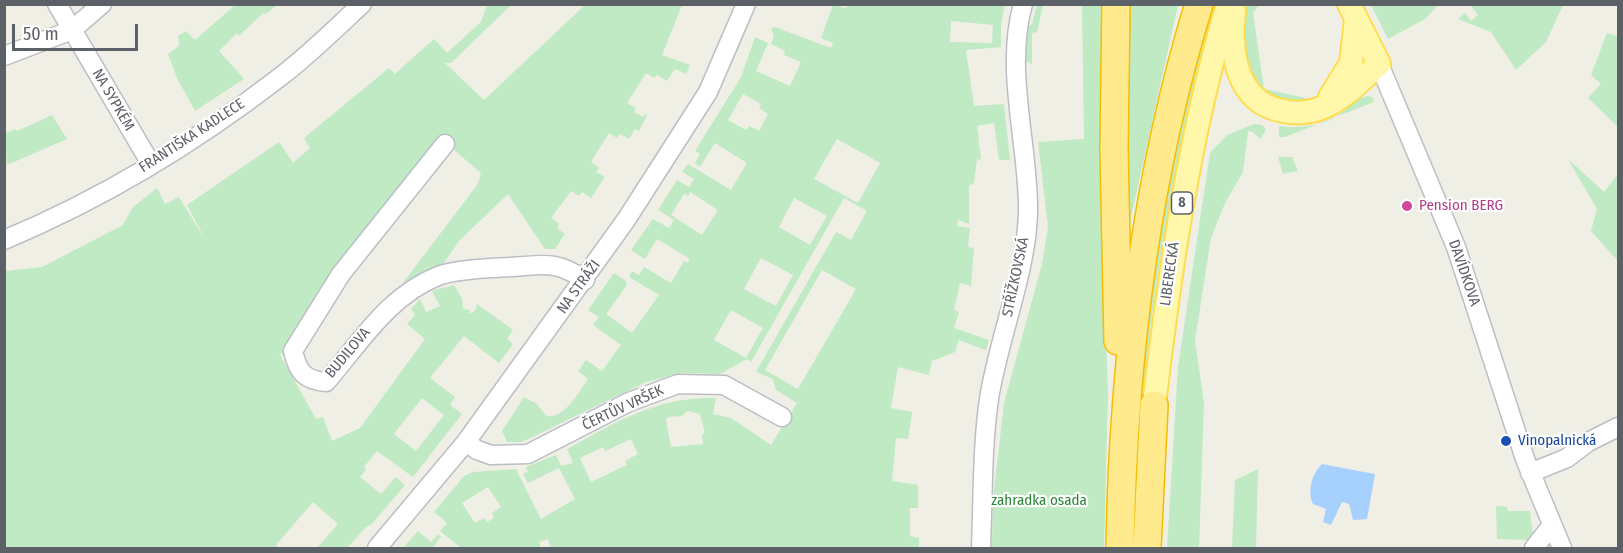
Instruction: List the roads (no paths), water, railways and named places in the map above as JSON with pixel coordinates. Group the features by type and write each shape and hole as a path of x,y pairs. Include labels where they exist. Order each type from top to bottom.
{"highway":[{"path":"1116,4 1115,285 1123,432"},
{"name":"LIBERECKÁ","path":"1120,549 1123,432 1134,312 1176,93 1199,4"},
{"name":"LIBERECKÁ","path":"1148,549 1154,405"}],"main road":[{"name":"LIBERECKÁ","path":"1154,405 1170,268 1189,161 1207,75 1228,4"},
{"path":"1235,4 1234,55 1237,69 1248,90 1259,102 1275,110 1303,114 1315,110 1338,99 1379,64"},
{"path":"1315,110 1337,90 1345,77 1355,49 1353,11"},
{"name":"DAVÍDKOVA","path":"1353,11 1379,64"}],"street":[{"name":"NA SYPKÉM","path":"57,4 151,164"},
{"path":"4,56 72,30 102,4"},
{"name":"FRANTIŠKA KADLECE","path":"4,240 101,195 151,164 281,76 362,4"},
{"name":"NA STRÁŽI","path":"377,549 465,442 585,280 657,174 708,92 746,4"},
{"name":"STŘÍŽKOVSKÁ","path":"981,549 989,399 1023,248 1028,213 1017,71 1017,40 1023,4"},
{"name":"DAVÍDKOVA","path":"1379,64 1456,247 1530,473 1562,549"},
{"name":"BUDILOVA","path":"445,144 341,274 293,351 302,375 312,381 326,382 372,325 400,297 439,275 493,268 562,266 585,280"},
{"name":"ČERTŮV VRŠEK","path":"465,442 491,455 528,454 629,402 678,384 724,384 782,417"},
{"path":"1530,473 1567,458 1588,442 1618,427"},
{"path":"1534,549 1552,525"}],"water":[{"path":"1322,464 1375,474 1367,519 1353,520 1349,504 1342,502 1331,525 1323,522 1326,509 1313,504 1310,493 1313,477"}],"place":[{"name":"Pension BERG","path":"1407,206"},
{"name":"Vinopalnická","path":"1506,441"}],"park label":[{"name":"zahradka osada","path":"1039,501"}]}
